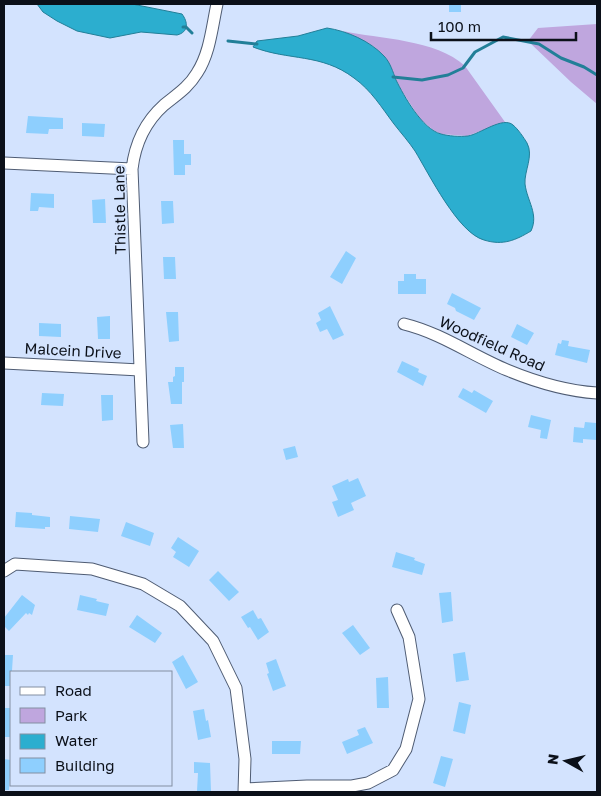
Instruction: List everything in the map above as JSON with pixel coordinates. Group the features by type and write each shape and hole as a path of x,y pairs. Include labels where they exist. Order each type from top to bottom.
{"street":[{"name":"Thistle Lane","path":"143,442 132,169 134,157 145,128 154,115 188,85 202,64 207,51 217,4"},
{"path":"4,163 132,169"},
{"name":"Woodfield Road","path":"404,324 421,328 507,370 533,380 552,386 597,393"},
{"name":"Malcein Drive","path":"4,363 140,370"},
{"path":"4,571 15,564 92,569 143,584 180,606 213,641 236,688 245,759 244,791 308,786 352,786 368,783 393,770 406,749 419,699 409,637 397,610"}],"green space":[{"path":"597,24 597,104 528,41 538,28"},
{"path":"343,31 407,41 439,50 453,57 465,66 505,122 467,136 441,134 433,130 420,119 400,88 385,57 373,46"}],"water":[{"path":"37,4 132,4 182,14 186,26 184,32 177,35 141,32 110,38 77,31 43,12"},
{"path":"327,28 358,38 384,56 390,64 396,80 409,103 427,126 434,131 447,135 465,136 473,135 498,124 509,123 513,125 527,143 530,153 525,184 534,219 531,231 515,239 503,242 491,242 474,235 454,215 413,148 366,88 342,70 329,65 253,47 257,41 298,36"}],"building":[{"path":"449,4 461,4 461,12 449,12"},
{"path":"28,116 63,118 63,129 49,129 48,134 26,133"},
{"path":"82,123 105,124 104,137 82,136"},
{"path":"173,140 184,140 184,154 191,154 191,165 185,165 185,175 174,175"},
{"path":"31,193 54,194 54,208 39,207 38,211 30,211"},
{"path":"105,199 106,223 93,223 92,200"},
{"path":"161,201 173,201 174,223 162,224"},
{"path":"346,251 356,258 342,284 330,277"},
{"path":"163,257 175,257 176,279 164,279"},
{"path":"404,274 416,274 416,279 426,279 426,294 398,294 398,281 404,281"},
{"path":"452,293 481,308 474,320 447,304"},
{"path":"330,306 344,335 333,340 327,329 320,332 316,323 321,320 318,313"},
{"path":"166,312 178,312 179,341 169,342"},
{"path":"110,316 110,339 98,339 97,317"},
{"path":"39,323 61,324 61,337 39,336"},
{"path":"517,324 534,333 527,345 511,337"},
{"path":"562,340 569,341 568,346 590,350 587,363 555,355 558,343 561,344"},
{"path":"402,361 419,369 418,372 427,376 423,386 397,372"},
{"path":"175,367 184,367 182,404 171,404 168,382 173,382"},
{"path":"463,388 472,393 474,390 493,401 486,413 458,397"},
{"path":"42,393 64,394 63,406 41,405"},
{"path":"101,395 113,395 113,420 102,421"},
{"path":"531,415 551,420 547,439 540,438 541,430 528,427"},
{"path":"585,422 596,423 597,440 583,439 583,443 573,442 574,427 584,428"},
{"path":"183,424 184,448 173,448 170,425"},
{"path":"295,446 298,457 286,460 283,449"},
{"path":"358,478 366,496 351,503 354,510 338,517 332,502 338,500 332,486 348,479 349,482"},
{"path":"16,512 50,517 50,527 45,527 45,529 15,527"},
{"path":"70,516 100,519 98,532 69,529"},
{"path":"126,522 154,533 150,546 121,536"},
{"path":"178,537 199,551 189,567 173,557 176,552 171,548"},
{"path":"396,552 415,558 414,560 425,564 422,575 392,567"},
{"path":"218,571 239,592 229,601 209,580"},
{"path":"451,592 453,621 442,623 439,593"},
{"path":"22,595 35,605 32,615 26,613 9,631 4,626 4,618"},
{"path":"80,595 109,604 106,616 77,610"},
{"path":"253,610 258,619 261,618 269,632 258,640 241,617"},
{"path":"137,615 162,633 155,643 129,627"},
{"path":"353,625 370,648 360,655 342,633"},
{"path":"465,652 469,680 456,682 453,654"},
{"path":"4,655 13,655 10,686 4,686"},
{"path":"183,655 198,682 186,689 172,662"},
{"path":"276,659 286,686 273,691 267,674 269,673 266,663"},
{"path":"388,677 389,708 377,708 376,678"},
{"path":"459,702 471,705 465,734 453,731"},
{"path":"4,708 10,708 10,737 4,737"},
{"path":"204,709 211,737 198,740 193,711"},
{"path":"365,727 373,743 347,754 342,742 359,735 357,730"},
{"path":"272,741 301,741 300,754 272,754"},
{"path":"441,756 453,759 445,787 433,783"},
{"path":"4,759 10,760 10,775 9,790 4,790"},
{"path":"194,762 210,763 211,791 197,791 198,773 194,773"}],"waterway":[{"path":"183,27 186,27 192,33"},
{"path":"393,77 422,80 448,75 463,68 475,52 503,37 539,44 561,58 584,67 597,75"},
{"path":"228,41 257,44"}]}
